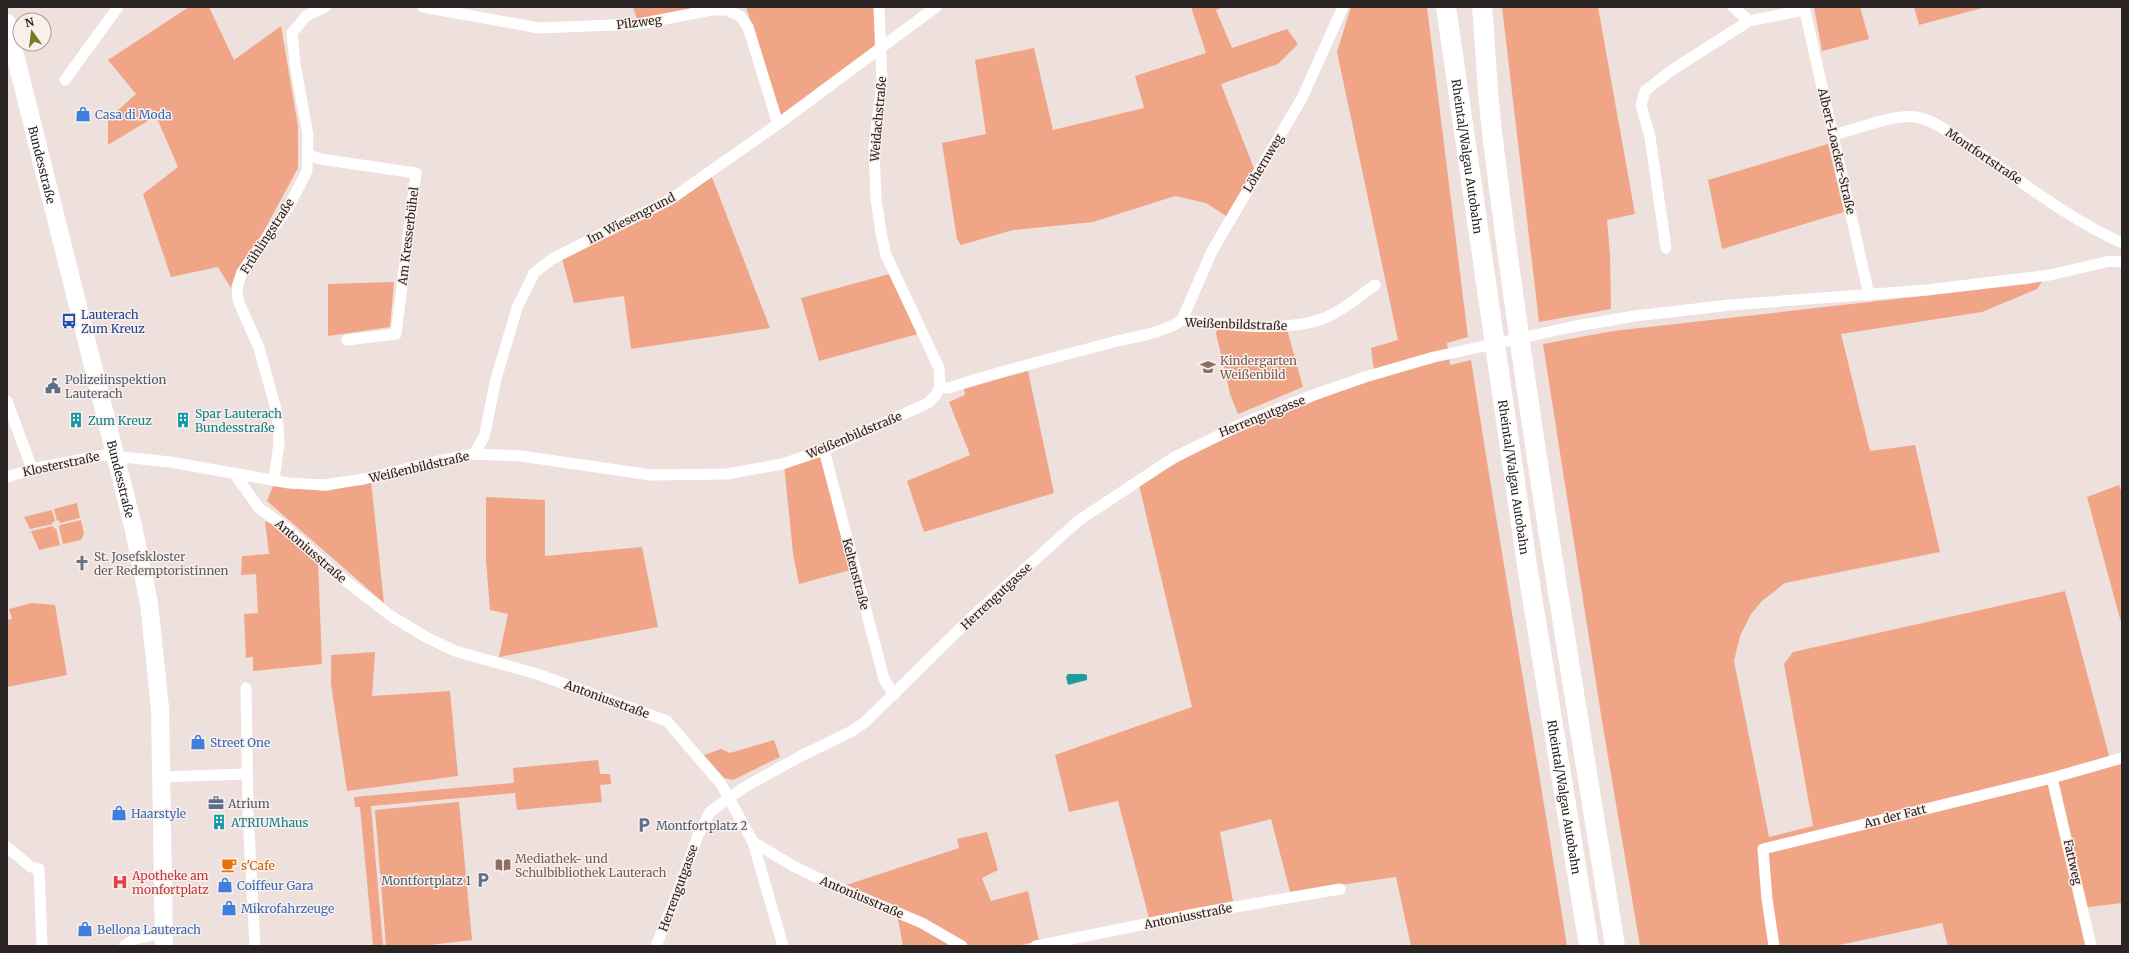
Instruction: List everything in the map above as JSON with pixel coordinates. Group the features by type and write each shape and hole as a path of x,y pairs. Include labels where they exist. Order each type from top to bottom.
{"highway":[{"name":"Rheintal/Walgau Autobahn","path":"1446,7 1528,572 1589,946"},
{"path":"1482,7 1493,138 1517,314 1554,566 1615,946"}],"main road":[{"name":"Bundesstraße","path":"7,23 116,457 149,603 160,708 164,940"}],"street":[{"path":"65,80 118,7"},
{"name":"Frühlingstraße","path":"274,480 279,443 277,413 259,348 238,300 237,287 242,272 288,208 307,171 309,155 308,135 295,64 292,33 306,16 325,7"},
{"name":"Pilzweg","path":"424,7 539,28 639,24 711,10 726,10 740,16 748,27 778,124"},
{"name":"Weidachstraße","path":"879,7 882,82 874,146 876,199 881,233 886,254 939,368 940,387"},
{"name":"Im Wiesengrund","path":"474,454 484,437 496,379 517,308 534,273 552,259 671,199 778,124 881,46 936,7"},
{"name":"Löhernweg","path":"1182,320 1212,251 1302,98 1343,7"},
{"path":"1734,7 1749,21"},
{"path":"1666,248 1650,137 1641,105 1645,91 1672,70 1749,21 1804,9"},
{"name":"Albert-Loacker-Straße","path":"1804,9 1869,295"},
{"name":"Montfortstraße","path":"1833,135 1898,117 1916,117 1943,129 2011,173 2058,209 2122,243"},
{"name":"Am Kresserbühel","path":"309,155 320,159 416,173 396,334 347,340"},
{"path":"1869,295 2050,275 2110,261 2122,262"},
{"name":"Weißenbildstraße","path":"116,457 170,462 274,480 324,485 364,479 474,454 520,456 651,475 691,476 728,474 782,464 824,450 928,403 936,395 940,387 948,388 1004,370 1175,326 1182,320 1230,324 1290,326 1305,323 1337,312 1376,285"},
{"name":"Herrengutgasse","path":"656,946 677,894 687,861 710,812 729,798 799,757 850,732 864,723 973,616 1078,521 1173,458 1233,427 1287,406 1366,377 1434,357 1612,320 1730,305 1869,295"},
{"path":"7,401 32,469"},
{"name":"Keltenstraße","path":"824,450 884,679 894,695"},
{"name":"Klosterstraße","path":"7,477 32,469 88,457 104,455 116,457"},
{"name":"Antoniusstraße","path":"234,473 259,508 284,526 333,571 391,616 424,636 455,651 537,674 667,721 721,784 753,842 795,867 837,887 922,923 962,946"},
{"path":"246,688 247,774 254,946"},
{"name":"An der Fatt","path":"1774,946 1766,899 1762,849 2052,778 2122,758"},
{"path":"161,777 247,774"},
{"name":"Fattweg","path":"2052,778 2091,946"},
{"path":"753,842 783,946"},
{"path":"7,847 31,867 39,869 42,946"},
{"name":"Antoniusstraße","path":"1036,946 1200,913 1340,889"},
{"path":"124,946 137,938 164,940"}],"shaded area":[{"path":"189,7 209,7 234,60 281,26 298,126 298,168 232,290 218,267 171,277 143,194 178,167 156,116 108,145 108,119 136,94 108,60"},
{"path":"633,7 709,7 637,19"},
{"path":"746,7 877,7 880,45 781,118"},
{"path":"1191,7 1223,7 1216,10 1232,48 1287,29 1298,44 1278,64 1221,84 1255,171 1226,216 1206,203 1175,196 1093,222 1013,230 961,245 957,239 942,143 986,134 975,60 1034,48 1053,130 1144,108 1135,76 1206,53"},
{"path":"1351,7 1427,7 1468,337 1447,343 1450,365 1471,360 1567,946 1411,946 1396,877 1290,892 1271,819 1220,832 1233,901 1149,918 1118,801 1069,812 1055,755 1192,707 1139,485 1204,447 1329,395 1375,378 1371,348 1398,340 1337,52"},
{"path":"1502,7 1598,7 1635,214 1607,220 1610,255 1611,309 1539,322"},
{"path":"1814,7 1860,7 1869,39 1822,51"},
{"path":"1914,7 1986,7 1919,25"},
{"path":"1828,144 1844,212 1722,249 1708,180"},
{"path":"710,172 770,328 631,349 624,296 574,303 561,255"},
{"path":"893,273 921,333 819,361 801,298"},
{"path":"2043,280 2037,289 1982,312 1841,334 1870,451 1915,445 1940,552 1785,583 1762,601 1751,614 1740,636 1734,661 1769,837 1813,826 1784,664 1793,652 2065,591 2110,759 2122,756 2122,903 2081,908 2089,946 1948,946 1942,923 1835,946 1640,946 1602,721 1543,344 1613,331 2029,284"},
{"path":"394,282 390,327 328,336 328,284"},
{"path":"1218,328 1287,329 1303,387 1238,414 1230,394 1216,333"},
{"path":"1028,371 1054,493 924,532 907,481 970,455 949,402 965,395 964,389"},
{"path":"824,452 854,569 799,584 793,553 784,464"},
{"path":"371,481 384,603 267,501 273,486 327,491"},
{"path":"2119,485 2122,493 2122,626 2087,497"},
{"path":"486,497 545,500 545,556 642,547 658,627 499,657 508,614 490,610 486,560"},
{"path":"77,503 80,518 60,523 59,520 57,521 54,509"},
{"path":"52,510 55,521 52,522 53,524 30,529 24,517"},
{"path":"81,520 84,534 81,540 63,544 59,527 60,525"},
{"path":"265,521 278,527 318,562 322,664 253,671 253,657 246,658 244,614 258,613 256,574 241,575 242,556 269,554"},
{"path":"53,526 54,529 56,528 60,545 39,550 31,531"},
{"path":"32,603 55,605 67,675 7,687 7,620 12,619 9,609"},
{"path":"375,652 372,696 450,691 458,776 347,791 331,684 331,655"},
{"path":"774,740 780,757 733,780 724,778 704,755 721,749 730,753"},
{"path":"598,760 600,774 610,774 611,784 600,785 602,802 517,810 515,793 371,806 383,946 373,946 360,807 355,807 354,797 514,783 513,768"},
{"path":"459,802 472,940 422,946 386,946 375,810"},
{"path":"987,832 998,870 982,878 991,901 1028,891 1039,941 1017,946 903,946 896,909 843,886 959,848 957,839"}],"water":[{"path":"1068,674 1084,674 1087,675 1087,680 1068,685 1066,677"}],"place":[{"name":"Casa di Moda","path":"83,114"},
{"name":"Lauterach Zum Kreuz","path":"69,321"},
{"name":"Kindergarten Weißenbild","path":"1208,367"},
{"name":"Polizeiinspektion Lauterach","path":"53,386"},
{"name":"Zum Kreuz","path":"76,420"},
{"name":"Spar Lauterach Bundesstraße","path":"183,420"},
{"name":"St. Josefskloster der Redemptoristinnen","path":"82,563"},
{"name":"Street One","path":"198,742"},
{"name":"Atrium","path":"216,803"},
{"name":"Haarstyle","path":"119,813"},
{"name":"ATRIUMhaus","path":"219,822"},
{"name":"Montfortplatz 2","path":"644,825"},
{"name":"s'Cafe","path":"229,865"},
{"name":"Mediathek- und Schulbibliothek Lauterach","path":"503,865"},
{"name":"Montfortplatz 1","path":"483,880"},
{"name":"Apotheke am monfortplatz","path":"120,882"},
{"name":"Coiffeur Gara","path":"225,885"},
{"name":"Mikrofahrzeuge","path":"229,908"},
{"name":"Bellona Lauterach","path":"85,929"}]}
